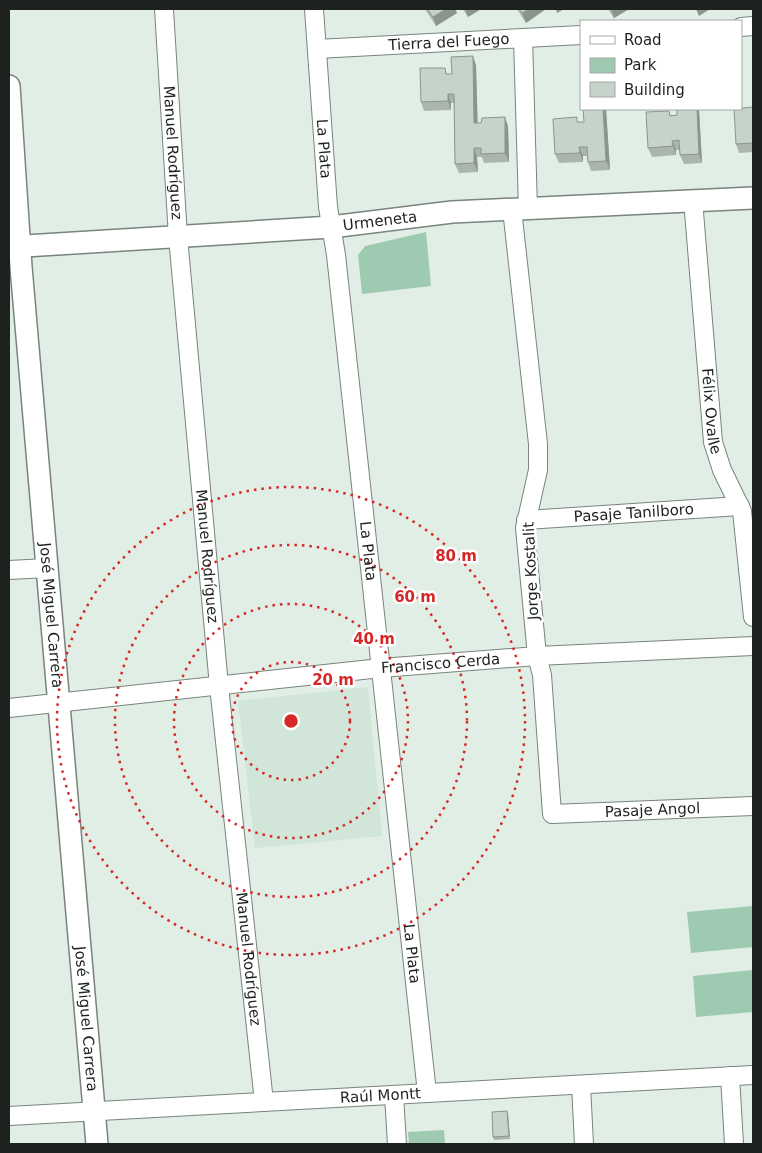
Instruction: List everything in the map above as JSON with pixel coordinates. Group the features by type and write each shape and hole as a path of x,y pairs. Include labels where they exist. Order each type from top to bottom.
{"street":[{"name":"Manuel Rodríguez","path":"164,9 178,238 219,686 264,1102"},
{"name":"La Plata","path":"314,9 331,227 337,264 426,1093"},
{"name":"Tierra del Fuego","path":"317,49 580,35"},
{"name":"Jorge Kostalit","path":"523,38 520,209 538,444 538,470 526,520 526,543 537,656 542,675 552,814"},
{"name":"José Miguel Carrera","path":"9,86 14,246 47,568 97,1144"},
{"name":"Urmeneta","path":"14,246 178,238 331,227 433,214 753,198"},
{"name":"Félix Ovalle","path":"693,200 713,442 722,470 740,506 744,522 753,617"},
{"name":"Pasaje Tanilboro","path":"526,520 740,506"},
{"path":"9,570 47,568"},
{"name":"Francisco Cerda","path":"9,708 381,668 537,656 753,646"},
{"name":"Pasaje Angol","path":"552,814 753,806"},
{"name":"Raúl Montt","path":"9,1116 753,1075"},
{"path":"730,1076 734,1144"},
{"path":"581,1084 584,1144"},
{"path":"394,1095 397,1144"}],"shaded area":[{"path":"368,687 382,836 255,848 238,701"}],"green space":[{"path":"426,232 431,286 362,294 358,255 365,246"},
{"path":"753,906 753,947 691,953 687,912"},
{"path":"753,970 753,1012 696,1017 693,976"},
{"path":"444,1130 445,1144 409,1144 408,1132"}],"building":[{"path":"427,9 446,9 433,17"},
{"path":"519,9 529,9 522,13"},
{"path":"473,56 474,123 481,123 482,118 505,117 505,153 481,154 481,148 474,148 474,163 455,164 454,94 448,94 448,101 421,102 420,68 445,68 446,74 452,74 451,57"},
{"path":"753,107 753,143 736,144 734,110 742,110 742,108"},
{"path":"583,110 603,110 606,161 588,162 587,147 579,147 580,153 555,154 553,119 577,117 577,122 584,122"},
{"path":"677,110 697,110 699,154 680,155 679,140 672,141 673,146 648,148 646,112 669,111 670,116 677,115"},
{"path":"507,1111 509,1136 493,1137 492,1112"}]}
